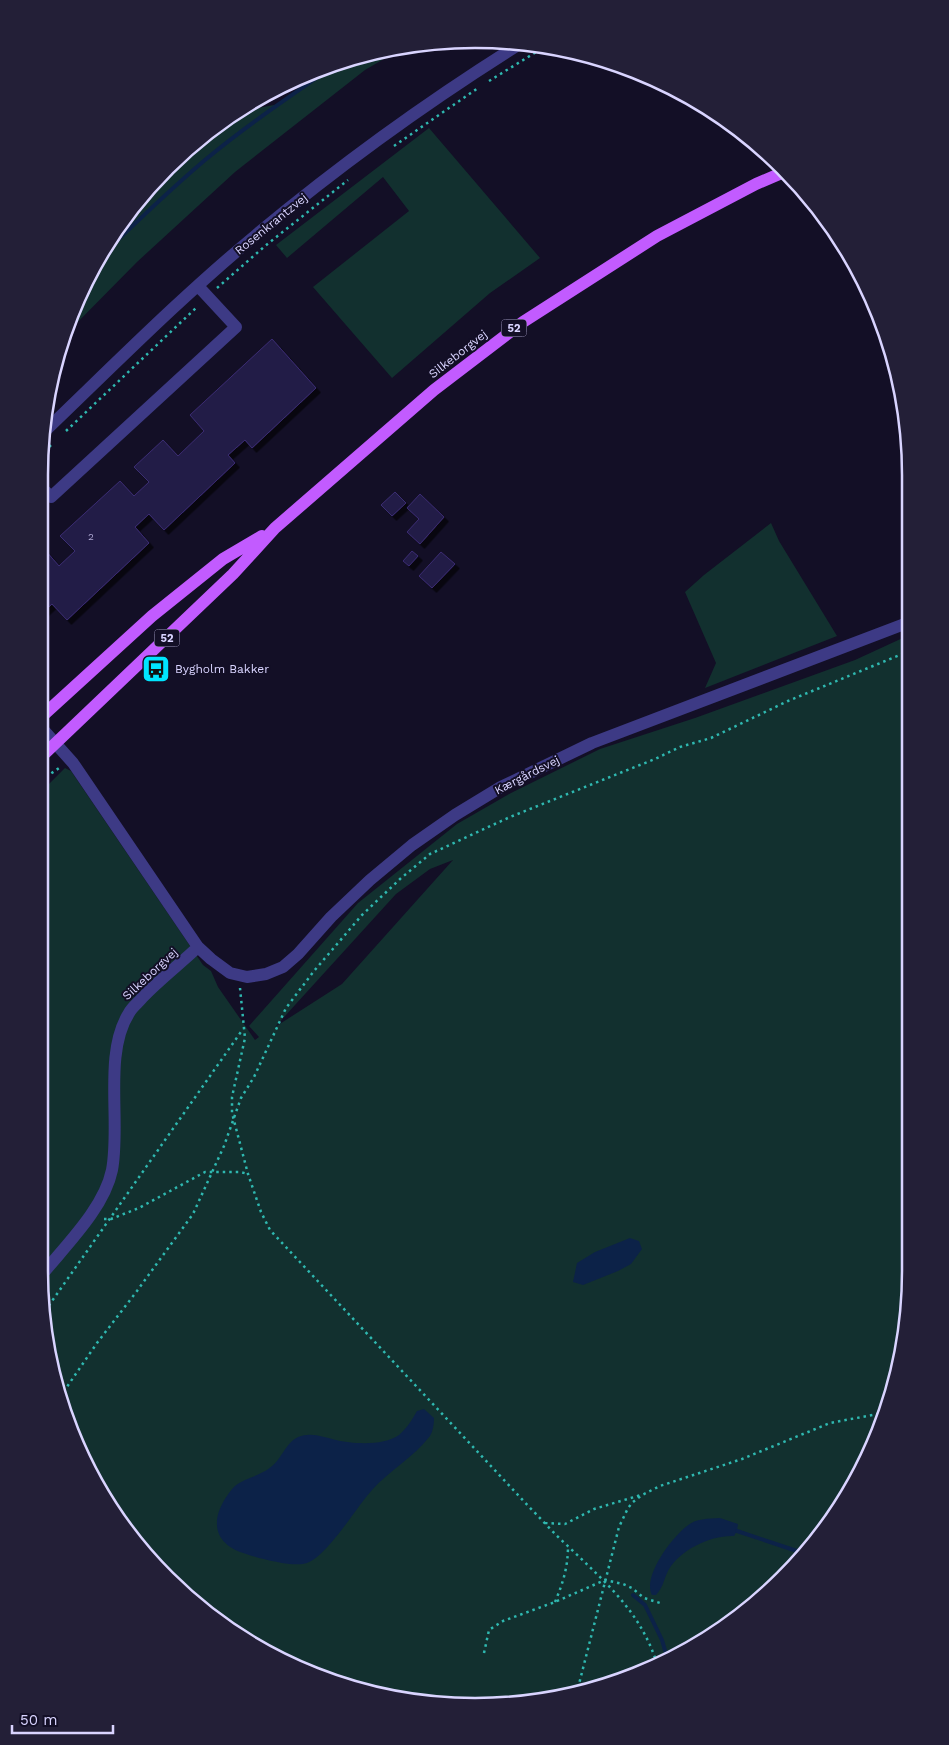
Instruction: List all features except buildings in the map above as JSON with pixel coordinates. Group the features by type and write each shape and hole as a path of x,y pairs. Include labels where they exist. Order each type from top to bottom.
{"main road":[{"name":"Silkeborgvej","path":"48,751 226,581 275,528 434,390 522,322 658,236 756,184 778,175"},
{"name":"Silkeborgvej","path":"48,711 152,616 223,559 275,528"}],"street":[{"name":"Rosenkrantzvej","path":"50,426 198,286 256,235 364,151 478,70 512,49"},
{"path":"48,494 51,497 236,327 198,286"},
{"name":"Kærgårdsvej","path":"238,975 247,977 266,974 283,966 298,954 331,917 370,880 412,845 455,815 509,783 592,743 902,626"},
{"path":"48,735 73,763 198,947 230,973 238,975"},
{"name":"Silkeborgvej","path":"48,1266 89,1216 104,1192 112,1171 118,1038 129,1012 150,990 198,947"}],"path":[{"path":"388,150 485,83 536,52"},
{"path":"61,436 208,297 265,246 349,179"},
{"path":"48,448 54,442"},
{"path":"65,1390 96,1343 137,1291 192,1214 213,1171 241,1098 254,1077 286,1008 362,914 430,854 510,817 655,759 680,747 711,738 788,702 902,654"},
{"path":"48,776 60,768"},
{"path":"238,975 245,1038 232,1097 234,1118 248,1174 261,1212 270,1230 545,1523 605,1580 640,1626 654,1657"},
{"path":"49,1306 244,1027"},
{"path":"89,1216 110,1219 139,1208 204,1172 248,1174"},
{"path":"545,1523 565,1524 594,1509 642,1495 660,1486 742,1459 830,1423 877,1414"},
{"path":"579,1684 622,1518 633,1502 642,1495"},
{"path":"555,1602 561,1589 568,1562 568,1546"},
{"path":"484,1653 489,1630 503,1620 555,1602 605,1580 623,1584 632,1588 644,1598 660,1603"}],"green space":[{"path":"388,57 365,70 235,172 137,262 74,325 92,286 119,237 153,193 193,153 237,119 255,108 279,104 311,80 337,70"},
{"path":"429,128 540,258 490,293 392,378 313,287 409,211 383,177 287,258 276,245"},
{"path":"771,523 779,541 837,636 705,688 716,663 685,592"},
{"path":"902,638 901,1298 898,1326 887,1381 869,1434 830,1508 796,1552 756,1592 712,1626 638,1665 612,1675 558,1689 502,1697 474,1698 419,1694 391,1689 337,1675 311,1665 237,1626 193,1592 153,1552 119,1508 105,1484 80,1434 70,1408 56,1354 48,1298 48,785 65,768 71,771 203,965 211,971 218,987 255,1040 259,1037 249,1026 358,903 457,824 511,793 600,749 695,718 855,660","holes":["453,860 342,984 275,1027 396,894 430,869"]}],"water":[{"path":"630,1238 639,1241 642,1249 631,1264 583,1285 573,1282 577,1263 595,1252"},
{"path":"424,1409 434,1418 430,1436 417,1451 372,1490 324,1551 315,1558 307,1563 293,1564 254,1557 235,1550 220,1537 217,1517 229,1493 235,1486 272,1466 296,1438 310,1435 351,1442 385,1441 399,1435 417,1411"},
{"path":"720,1518 738,1524 734,1536 725,1536 706,1541 688,1550 673,1563 659,1592 656,1595 652,1595 650,1587 651,1578 655,1568 667,1548 681,1531 702,1519"}],"waterway":[{"path":"116,241 205,160 255,121 317,78"},
{"path":"737,1531 797,1551"},
{"path":"633,1595 645,1605 662,1640 665,1652"}],"place":[{"name":"Bygholm Bakker","path":"156,669"}]}
